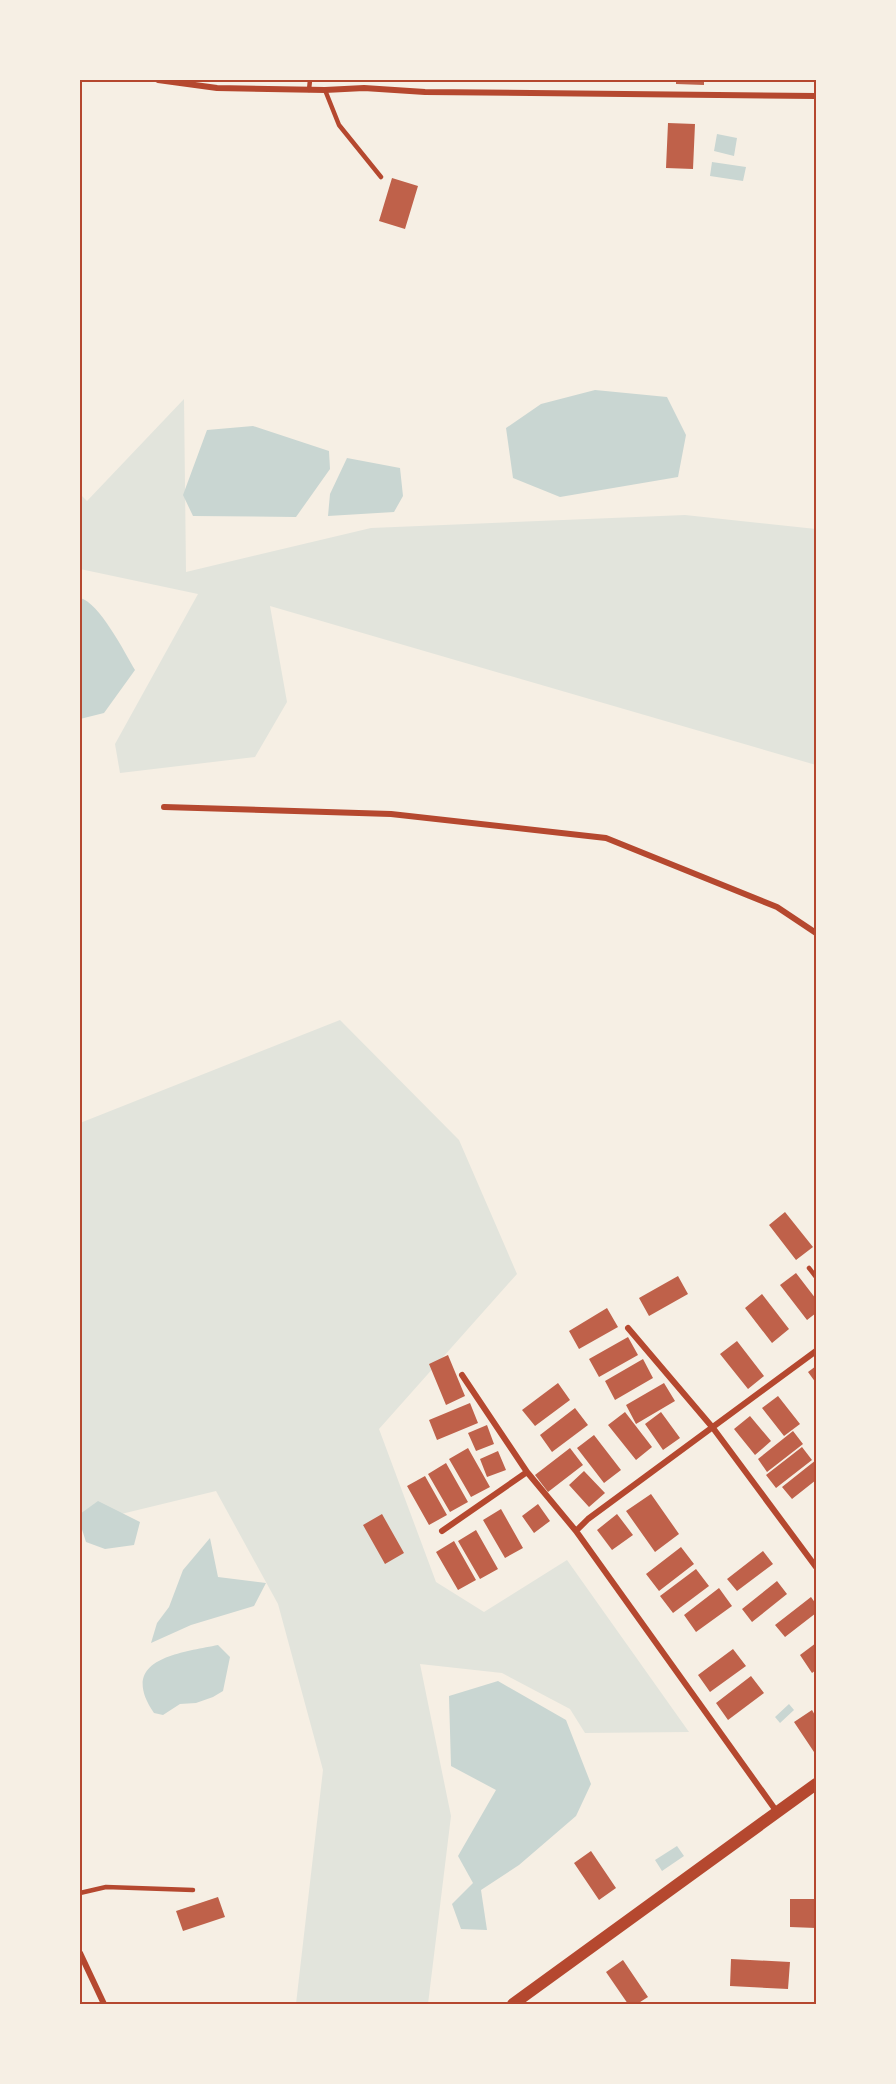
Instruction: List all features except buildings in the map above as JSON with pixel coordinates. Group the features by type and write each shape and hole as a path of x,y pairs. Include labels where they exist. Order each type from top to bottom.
{"main road":[{"path":"513,2004 816,1784"}],"street":[{"path":"158,80 218,88 309,90 364,88 424,92 816,96"},
{"path":"164,807 392,814 606,838 777,907 816,933"},
{"path":"628,1328 713,1428 816,1567"},
{"path":"576,1531 588,1519 816,1351"},
{"path":"462,1375 527,1472 576,1531 777,1812"},
{"path":"442,1531 527,1472"},
{"path":"80,1953 104,2004"}],"lane":[{"path":"309,90 310,80"},
{"path":"325,90 339,125 381,177"},
{"path":"809,1268 816,1277"},
{"path":"80,1893 106,1887 193,1890"}],"shaded area":[{"path":"717,134 737,138 734,156 714,151"},
{"path":"712,162 746,167 743,181 710,176"},
{"path":"595,390 667,397 686,435 678,477 560,497 513,478 506,428 541,404"},
{"path":"184,399 186,572 371,528 685,515 816,529 816,765 270,606 287,702 255,757 120,773 115,744 198,594 80,569 80,494 87,501"},
{"path":"253,426 329,451 330,469 296,517 193,516 183,495 207,430"},
{"path":"347,458 400,468 403,496 394,512 328,516 330,494"},
{"path":"80,598 103,618 135,670 104,713 80,719"},
{"path":"340,1020 459,1140 517,1274 379,1429 436,1582 484,1612 567,1560 689,1732 585,1733 570,1709 502,1673 420,1664 451,1816 428,2004 296,2004 323,1770 278,1604 216,1491 80,1524 80,1123"},
{"path":"98,1501 140,1522 134,1545 105,1549 86,1542 80,1523 80,1514"},
{"path":"210,1538 218,1577 266,1583 254,1606 191,1625 151,1643 157,1623 169,1607 183,1570"},
{"path":"218,1645 230,1657 223,1691 196,1703 180,1704 163,1715 154,1713 145,1695 143,1681 148,1670 171,1656"},
{"path":"498,1681 566,1720 591,1784 576,1816 519,1865 481,1890 487,1930 461,1929 452,1904 473,1883 458,1856 496,1790 451,1766 449,1696"},
{"path":"789,1704 794,1710 780,1723 775,1717"},
{"path":"677,1846 684,1856 662,1871 655,1860"}]}
